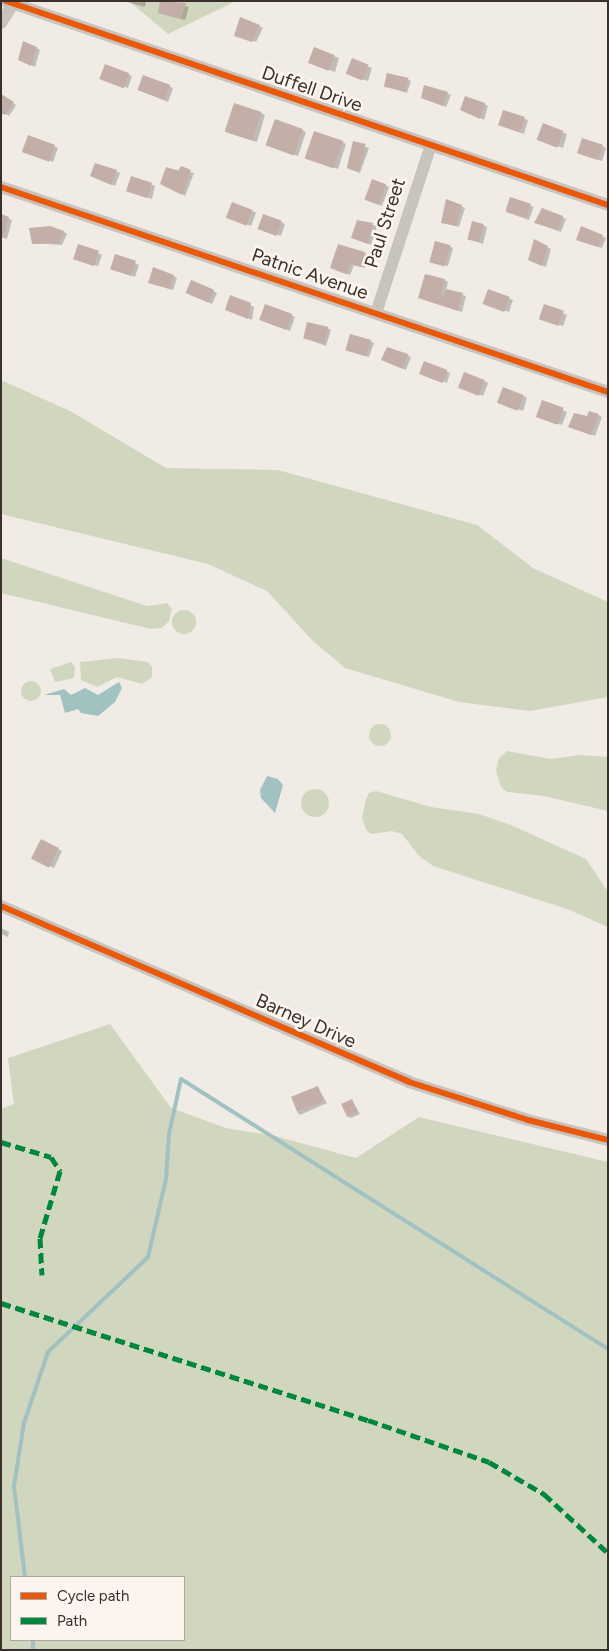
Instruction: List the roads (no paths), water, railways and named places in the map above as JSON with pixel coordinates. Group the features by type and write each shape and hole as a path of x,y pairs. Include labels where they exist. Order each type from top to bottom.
{"street":[{"path":"1,23 9,2"},
{"name":"Duffell Drive","path":"9,2 608,205"},
{"name":"Paul Street","path":"376,313 431,146"},
{"name":"Patnic Avenue","path":"1,187 608,392"},
{"name":"Barney Drive","path":"1,906 409,1082 520,1118 608,1140"}],"water":[{"path":"119,682 122,688 115,702 98,716 81,713 78,709 65,713 60,695 44,695 64,689 71,695 85,688 98,695"},
{"path":"267,776 278,779 283,785 275,813 261,798 260,790"}],"waterway":[{"path":"25,1576 14,1486 24,1423 48,1352 148,1257 166,1179 169,1134 181,1079 608,1349"},
{"path":"33,1641 33,1650"}]}
